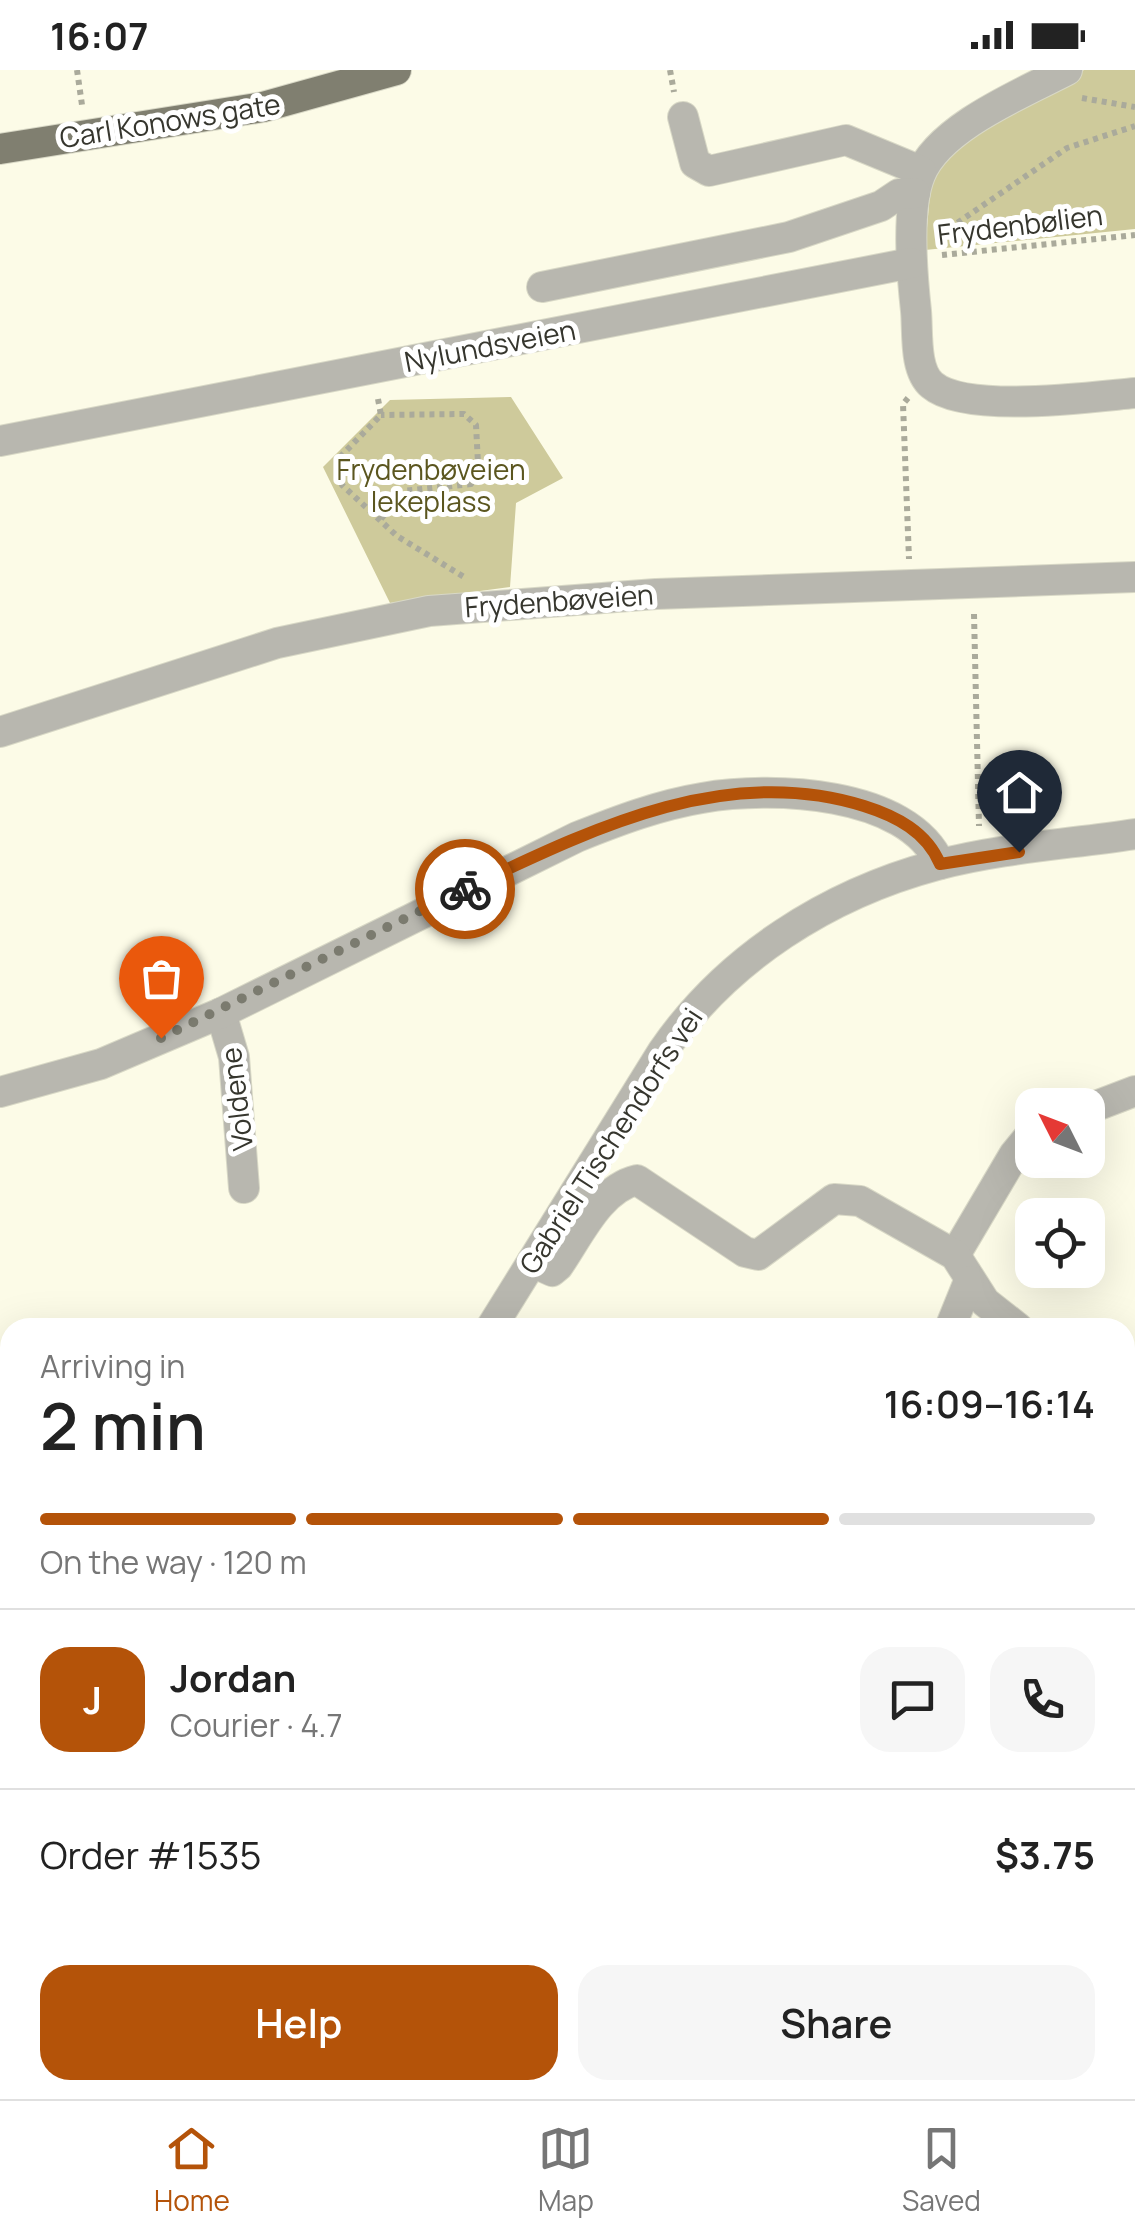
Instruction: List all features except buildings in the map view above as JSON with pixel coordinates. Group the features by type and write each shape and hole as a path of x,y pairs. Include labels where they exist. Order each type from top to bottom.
{"main road":[{"name":"Carl Konows gate","path":"0,149 263,107 396,70"}],"street":[{"name":"Nylundsveien","path":"542,288 789,237 881,206 918,182 949,140 980,116 1067,70"},
{"path":"683,117 695,163 709,170 846,140 885,152 918,182 912,263 920,365 926,378 949,393 996,401 1135,393"},
{"name":"Nylundsveien","path":"0,441 912,263"},
{"name":"Frydenbøveien","path":"0,732 277,643 412,614 482,606 1135,577"},
{"name":"Voldene","path":"0,1092 101,1064 221,1012 577,837 633,815 703,798 766,792 856,804 907,824 934,849 940,864"},
{"name":"Gabriel Tischendorfs vei","path":"496,1318 690,1012 718,984 790,928 868,889 940,864 1135,834"},
{"name":"Voldene","path":"221,1012 234,1057 244,1188"},
{"path":"1105,1103 1135,1091"},
{"path":"952,1318 962,1268 1015,1154"},
{"path":"532,1262 552,1271 602,1201 618,1184 637,1180 745,1252 768,1252 820,1209 846,1198 860,1201 962,1268 986,1302 1006,1318"}],"path":[{"path":"76,70 82,105"},
{"path":"670,70 672,87"},
{"path":"912,263 952,224 1067,148 1135,126"},
{"name":"Frydenbølien","path":"912,263 950,252 1135,235"},
{"path":"910,585 902,404 926,378"},
{"path":"376,401 381,398 381,415"},
{"path":"380,519 403,491 471,484 478,462 476,426 464,414 381,415 346,450 338,464 346,491 420,552 479,587 482,606"},
{"path":"974,599 979,838"}],"green space":[{"path":"1084,70 1135,70 1135,229 925,250 932,171 986,123"},
{"name":"Frydenbøveien lekeplass","path":"511,397 563,478 516,503 510,587 390,603 323,467 390,400"}],"way so far":[{"path":"161,1038 221,1012 465,889"}],"route":[{"path":"465,889 633,815 703,798 766,792 830,798 880,811 907,824 934,849 940,864 1019,852"}]}
